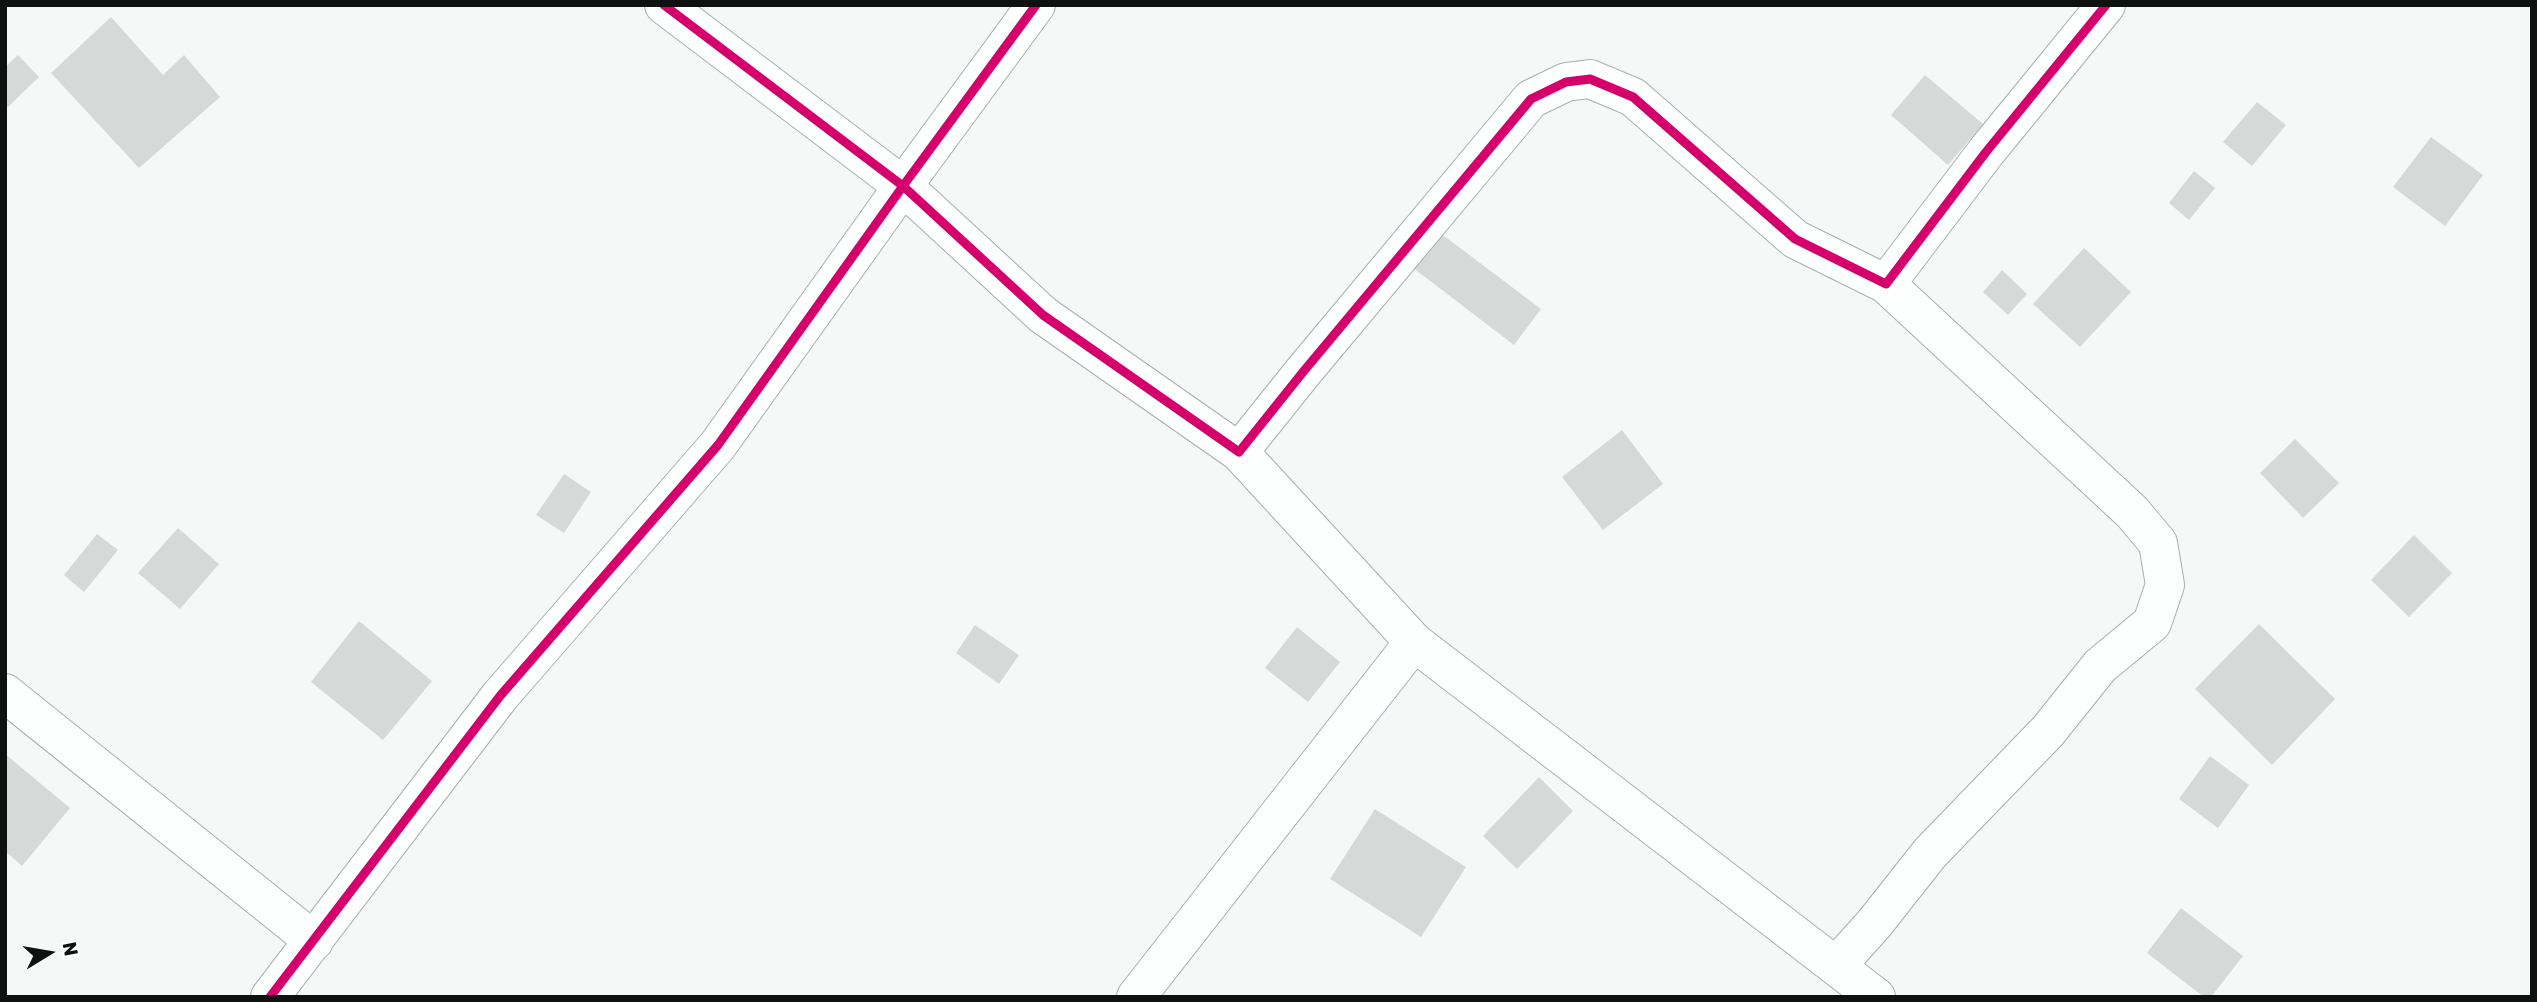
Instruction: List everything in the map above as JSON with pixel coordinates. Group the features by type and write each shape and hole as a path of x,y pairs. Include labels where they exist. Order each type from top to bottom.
{"street":[{"path":"664,5 903,186 1043,315 1239,452 1414,642 1876,997"},
{"path":"270,997 500,696 718,445 903,186 1037,5"},
{"path":"1886,285 1986,152 2106,5"},
{"path":"1239,452 1531,99 1566,82 1590,79 1633,97 1795,239 1886,285 2132,512 2158,543 2165,585 2152,623 2100,666 2048,731 1930,853 1874,924 1836,966"},
{"path":"1136,997 1414,642"},
{"path":"5,693 314,941"}],"building":[{"path":"111,17 163,75 184,55 220,97 139,168 51,73"},
{"path":"18,55 39,77 8,107 5,104 5,67"},
{"path":"1925,75 1983,124 1948,165 1891,115"},
{"path":"2257,102 2286,125 2252,166 2223,142"},
{"path":"2431,137 2483,175 2445,226 2393,187"},
{"path":"2194,171 2215,188 2189,220 2169,203"},
{"path":"1431,226 1541,309 1514,345 1404,261"},
{"path":"2084,248 2131,292 2080,347 2033,304"},
{"path":"2002,270 2027,294 2008,315 1983,292"},
{"path":"1622,430 1663,484 1603,530 1562,477"},
{"path":"2295,439 2339,483 2303,518 2260,473"},
{"path":"564,474 591,492 564,533 536,515"},
{"path":"178,528 219,564 180,609 138,573"},
{"path":"97,534 118,550 84,592 64,575"},
{"path":"2414,535 2452,573 2409,617 2371,580"},
{"path":"359,621 432,681 383,740 311,682"},
{"path":"2259,624 2335,699 2272,765 2195,689"},
{"path":"975,625 1019,655 999,684 956,653"},
{"path":"1297,627 1340,662 1308,702 1265,668"},
{"path":"5,754 70,808 22,866 5,851"},
{"path":"2210,756 2249,785 2218,828 2179,799"},
{"path":"1539,777 1573,811 1517,869 1483,836"},
{"path":"1375,809 1466,867 1421,937 1330,879"},
{"path":"2181,908 2243,956 2211,997 2204,997 2147,953"}],"cycle path":[{"path":"664,5 903,186 1043,315 1239,452 1531,99 1566,82 1590,79 1633,97 1795,239 1886,284 1986,152 2106,5"},
{"path":"270,997 500,696 718,445 1036,5"}]}
